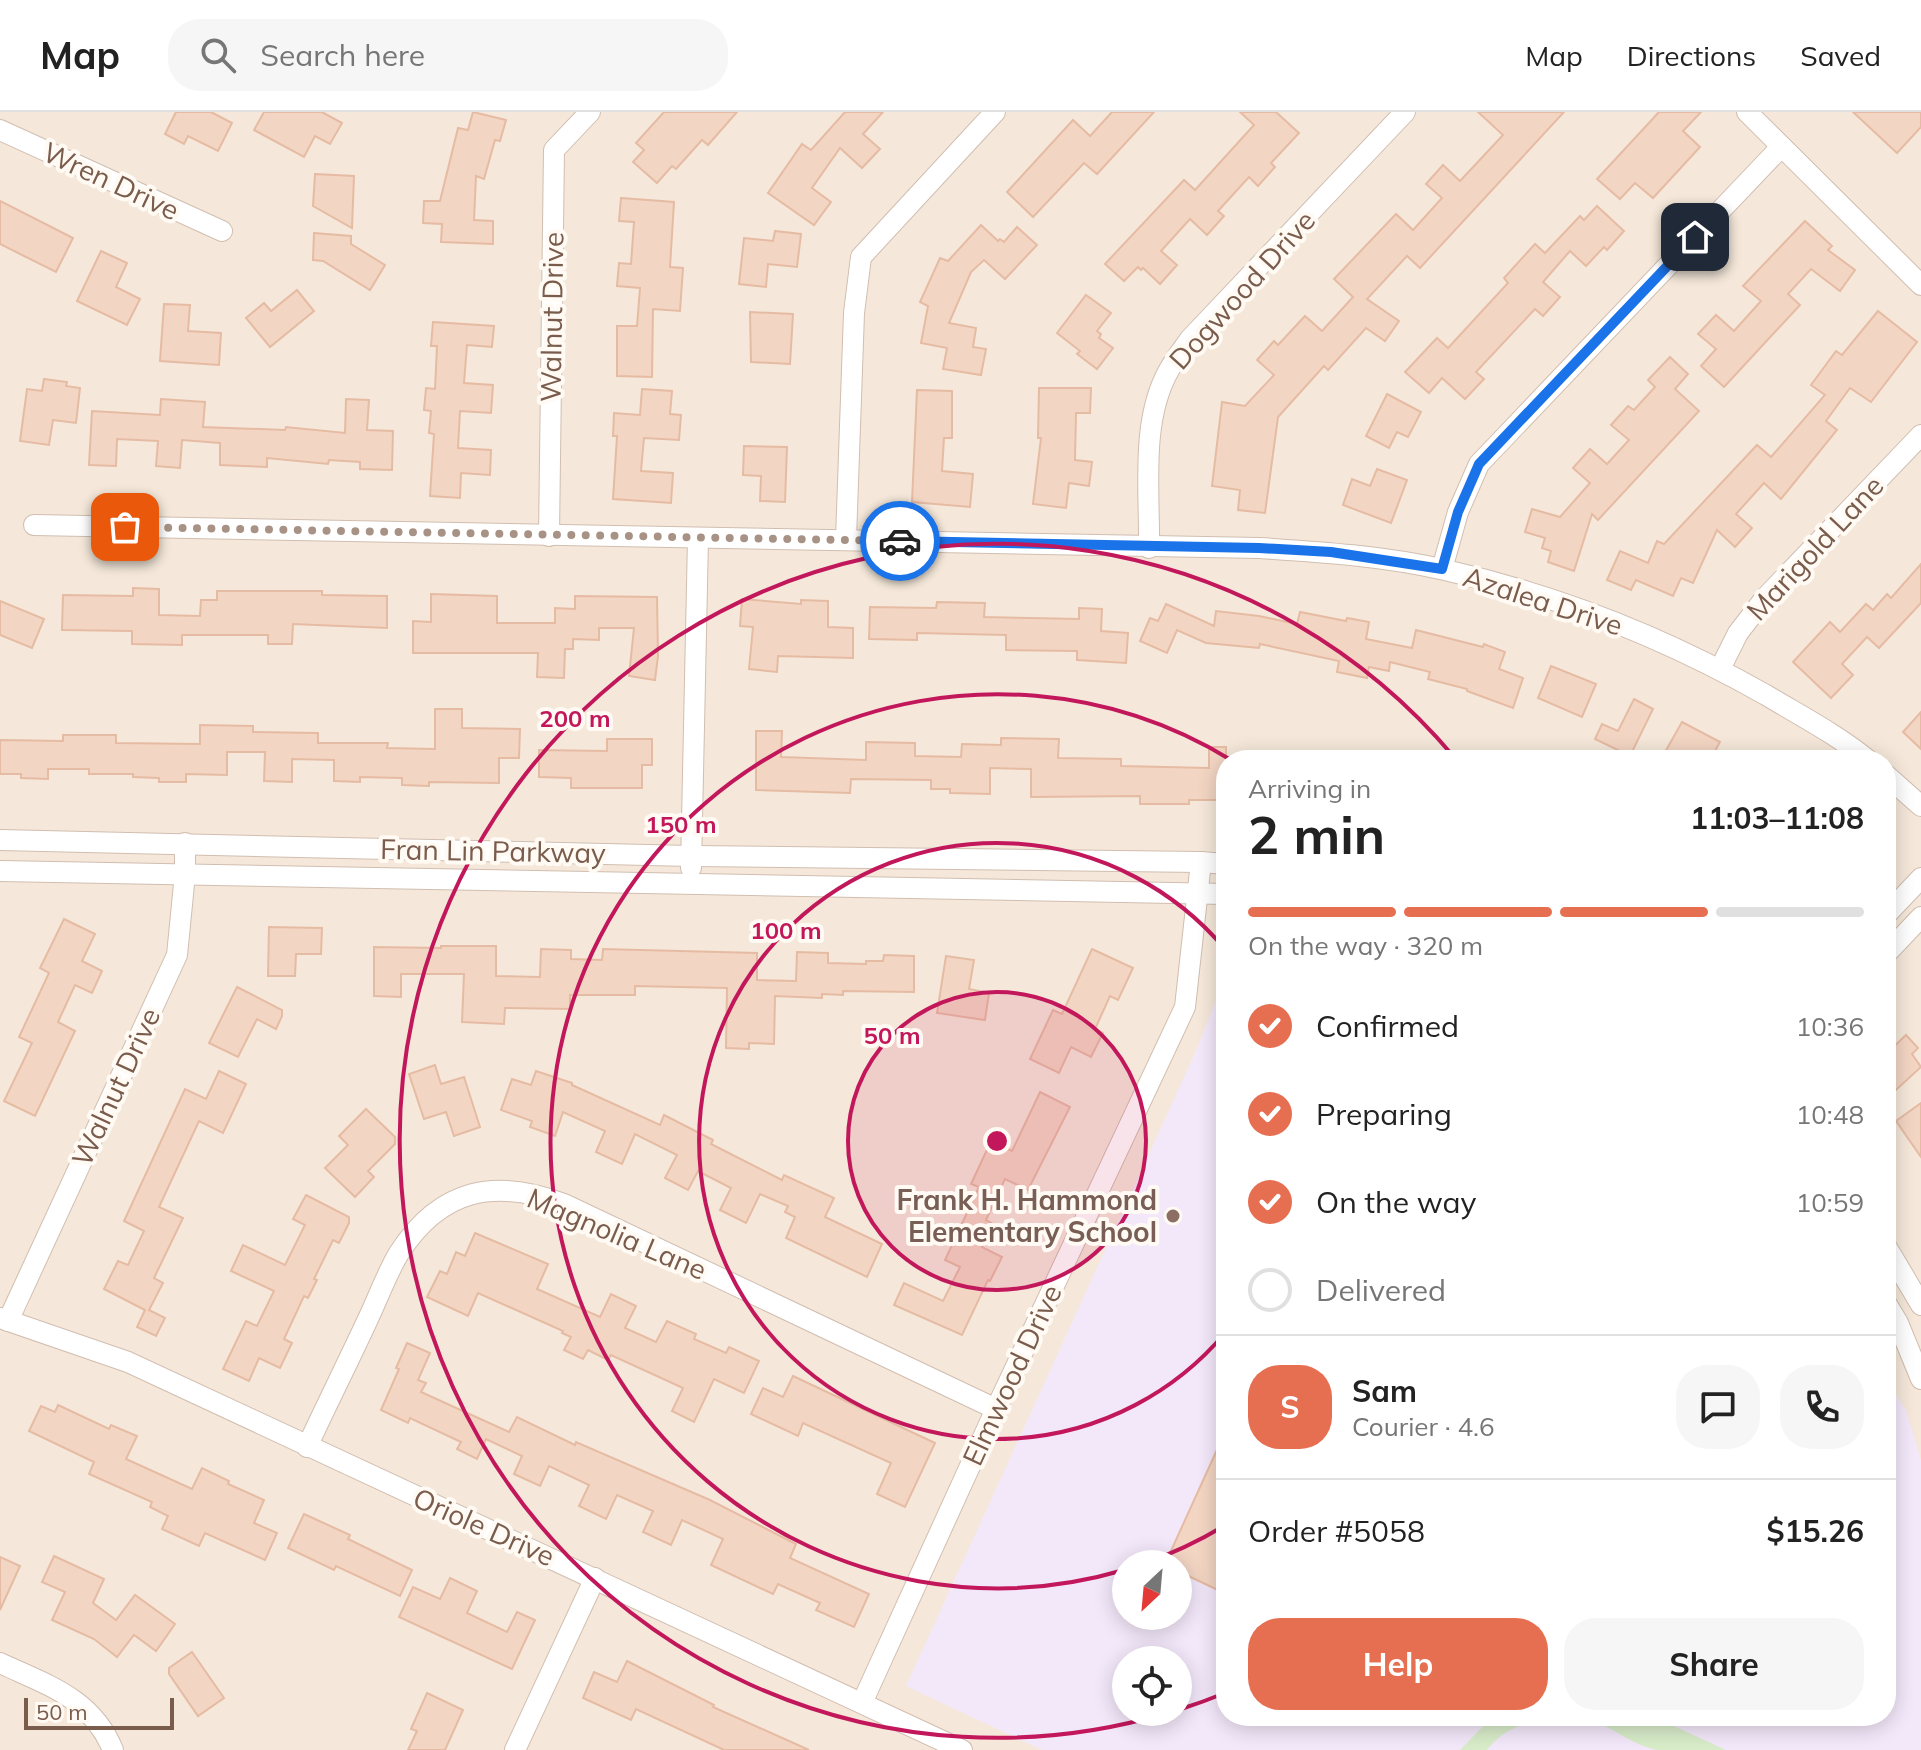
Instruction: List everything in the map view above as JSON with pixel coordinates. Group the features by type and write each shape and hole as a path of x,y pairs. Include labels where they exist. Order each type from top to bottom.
{"street":[{"name":"Walnut Drive","path":"549,536 554,150 590,112"},
{"path":"846,539 854,313 861,257 995,112"},
{"name":"Dogwood Drive","path":"1149,548 1150,437 1158,397 1168,372 1190,339 1405,112"},
{"path":"1747,112 1921,285"},
{"name":"Wren Drive","path":"0,130 222,231"},
{"path":"1442,569 1458,512 1479,464 1781,147"},
{"name":"Marigold Lane","path":"1720,669 1738,633 1765,598 1921,435"},
{"name":"Azalea Drive","path":"34,525 846,539 1331,552 1442,569 1556,602 1636,632 1720,669 1843,739 1856,750"},
{"path":"690,884 698,538"},
{"path":"1896,784 1921,806"},
{"name":"Fran Lin Parkway","path":"0,840 691,856 1216,863"},
{"name":"Walnut Drive","path":"4,1320 177,955 185,843"},
{"name":"Elmwood Drive","path":"862,1703 1185,1007 1201,862"},
{"name":"Fran Lin Parkway","path":"0,871 1216,894"},
{"path":"1896,904 1921,878"},
{"path":"1896,943 1921,917"},
{"name":"Magnolia Lane","path":"307,1447 399,1254 424,1221 444,1206 492,1190 515,1190 564,1204 996,1409"},
{"path":"1896,1263 1921,1305"},
{"name":"Oriole Drive","path":"4,1320 128,1362 962,1750"},
{"path":"1896,1320 1921,1379"},
{"path":"515,1750 595,1578"},
{"path":"0,1663 62,1692 84,1706 106,1733 113,1750"}],"shaded area":[{"path":"0,112 1921,112 1921,1750 0,1750"},
{"name":"Frank H. Hammond Elementary School","path":"1216,1000 1216,1726 1896,1726 1896,1396 1906,1410 1921,1461 1921,1750 1042,1750 906,1686 1196,1051"}],"green space":[{"path":"1483,1726 1519,1726 1497,1739 1487,1750 1460,1750"},
{"path":"1605,1726 1674,1726 1726,1750 1657,1750 1635,1743"}],"building":[{"path":"176,112 211,112 232,123 218,151 188,136 184,144 165,134"},
{"path":"264,112 322,112 342,123 330,144 315,136 304,157 254,130"},
{"path":"473,112 506,120 500,141 495,140 484,179 476,176 474,220 493,221 493,244 441,242 442,224 423,223 424,201 440,201 458,128 468,130"},
{"path":"664,112 737,112 708,145 702,140 676,169 672,166 657,183 633,162 644,150 636,143"},
{"path":"845,112 883,112 863,134 880,149 862,168 840,148 812,188 831,202 814,225 768,193 802,144 811,150"},
{"path":"1112,112 1154,112 1097,174 1084,163 1033,217 1007,192 1073,120 1090,136"},
{"path":"1240,112 1276,112 1299,133 1271,163 1275,167 1258,186 1249,177 1218,211 1224,216 1207,235 1190,219 1161,251 1177,265 1160,284 1138,267 1124,281 1105,264 1184,180 1195,190 1254,125"},
{"path":"1478,112 1564,112 1420,268 1407,256 1367,299 1399,321 1385,341 1366,328 1328,370 1324,366 1278,417 1265,513 1238,510 1240,490 1212,486 1222,402 1245,406 1274,375 1257,360 1274,341 1278,345 1305,316 1322,331 1353,297 1334,279 1396,214 1413,230 1442,198 1426,184 1443,165 1460,181 1503,135"},
{"path":"1659,112 1701,112 1683,131 1700,147 1653,198 1635,183 1620,199 1597,179"},
{"path":"1853,112 1921,112 1921,127 1897,153"},
{"path":"315,174 354,176 352,228 313,206"},
{"path":"621,198 674,202 670,267 683,268 680,311 653,309 652,377 617,376 617,326 637,326 640,288 617,286 619,263 631,264 634,222 619,221"},
{"path":"0,201 73,238 56,272 0,244"},
{"path":"1597,206 1624,231 1607,250 1604,247 1586,266 1570,251 1543,282 1560,297 1543,316 1535,309 1476,372 1484,379 1465,399 1442,378 1429,393 1405,372 1437,338 1448,348 1508,283 1504,278 1535,244 1545,253 1580,216 1584,220"},
{"path":"1805,221 1832,246 1828,250 1855,270 1840,291 1811,269 1788,294 1800,305 1724,387 1701,366 1716,349 1698,334 1716,315 1734,331 1761,301 1743,286"},
{"path":"981,225 998,241 1004,242 1017,227 1037,245 1005,279 984,260 971,272 949,323 976,328 973,347 986,349 981,375 943,369 947,348 921,343 928,306 920,302 940,258 948,261"},
{"path":"775,231 801,234 797,267 768,264 766,287 739,284 744,238 773,241"},
{"path":"314,233 351,236 351,244 385,265 370,290 323,261 313,260"},
{"path":"101,251 127,263 116,287 140,299 127,325 77,301"},
{"path":"297,290 314,311 270,347 246,318 264,303 271,311"},
{"path":"1086,295 1111,313 1097,331 1101,334 1099,338 1113,348 1097,369 1057,333"},
{"path":"164,304 190,305 188,331 221,333 219,365 160,361"},
{"path":"1878,311 1917,342 1871,402 1850,388 1826,421 1837,430 1781,499 1764,483 1736,514 1752,528 1735,547 1717,530 1693,583 1681,578 1673,596 1636,580 1631,590 1607,580 1620,551 1648,563 1657,541 1664,544 1757,445 1771,457 1825,395 1811,385 1836,351 1842,355"},
{"path":"750,312 793,314 790,364 751,362"},
{"path":"433,322 494,326 492,347 467,345 464,383 493,385 491,413 460,411 458,448 491,450 490,475 461,473 460,498 430,496 434,434 429,433 431,411 424,410 426,388 435,389 437,346 431,346"},
{"path":"1670,357 1688,374 1675,389 1699,411 1598,520 1592,514 1574,571 1548,562 1551,551 1542,548 1545,538 1525,532 1532,509 1560,517 1590,483 1573,468 1590,449 1607,464 1629,440 1611,425 1628,406 1634,410 1655,387 1648,380"},
{"path":"44,379 67,382 66,386 80,388 76,423 53,420 49,445 20,441 27,389 42,391"},
{"path":"1039,388 1091,388 1090,413 1076,413 1075,460 1092,462 1089,486 1069,483 1066,508 1033,504 1041,438 1038,438"},
{"path":"642,389 672,391 670,414 681,415 679,440 644,438 641,471 673,473 671,503 613,499 617,436 613,436 614,413 640,415"},
{"path":"917,390 952,391 952,438 944,438 942,471 973,474 970,507 912,502"},
{"path":"1387,394 1421,412 1408,437 1397,432 1389,448 1366,436"},
{"path":"161,399 205,402 203,427 285,430 286,427 345,433 346,399 369,400 367,430 393,431 392,470 360,469 360,462 329,460 328,464 267,458 267,467 220,465 220,443 182,440 180,468 156,466 158,441 117,439 116,466 89,465 92,411 160,415"},
{"path":"744,446 787,447 785,502 760,501 761,476 743,475"},
{"path":"1377,469 1407,480 1391,523 1343,505 1352,479 1370,486"},
{"path":"1921,564 1921,603 1879,648 1867,637 1842,664 1853,675 1831,698 1793,662 1830,622 1840,632 1866,604 1873,610 1887,594 1891,598"},
{"path":"133,588 159,589 159,615 200,616 201,600 217,600 217,591 322,591 322,595 387,596 387,628 293,624 292,644 268,644 268,635 182,635 182,645 132,644 132,631 62,630 63,595 133,596"},
{"path":"431,594 497,596 497,623 555,623 555,608 575,609 575,596 657,597 658,656 655,680 629,676 634,628 599,628 599,640 573,639 573,649 565,649 564,678 537,677 538,653 413,653 413,621 431,622"},
{"path":"742,599 801,604 801,600 828,601 828,627 853,628 853,658 778,656 777,672 749,669 753,627 740,626"},
{"path":"0,601 44,619 32,648 0,635"},
{"path":"937,602 985,603 984,617 1079,619 1079,608 1102,609 1101,631 1128,633 1126,663 1077,660 1077,651 1006,650 1006,635 917,633 917,640 869,639 870,607 936,608"},
{"path":"1166,604 1214,626 1216,611 1297,624 1300,612 1369,622 1366,639 1412,648 1416,630 1483,647 1484,644 1505,652 1499,669 1523,678 1513,708 1467,689 1428,679 1430,672 1390,662 1389,671 1369,667 1367,678 1337,672 1339,661 1260,644 1259,648 1206,643 1177,630 1167,653 1140,641 1150,618 1158,621"},
{"path":"1551,666 1596,684 1582,717 1538,698"},
{"path":"1634,699 1653,709 1633,750 1618,750 1595,739 1602,724 1618,731"},
{"path":"435,709 462,709 462,728 520,729 519,758 499,758 499,783 429,782 429,786 402,785 402,778 360,777 360,782 334,781 334,760 292,759 292,782 264,781 265,752 227,752 227,775 186,774 186,782 159,782 159,778 133,777 133,774 89,774 89,769 48,769 48,779 0,774 0,740 63,741 63,735 116,735 116,743 200,744 200,725 253,726 253,732 318,733 318,743 388,743 387,748 435,749"},
{"path":"1921,712 1921,749 1903,732"},
{"path":"1682,722 1720,742 1716,750 1666,750"},
{"path":"756,731 782,731 781,757 866,760 866,742 915,743 915,756 961,757 962,744 1001,745 1001,738 1059,739 1058,758 1121,759 1121,766 1209,768 1209,747 1226,747 1226,750 1216,750 1216,800 1189,800 1189,804 1140,804 1140,796 1031,797 1031,769 990,768 990,794 931,789 931,780 851,779 850,793 756,790"},
{"path":"607,739 652,739 652,765 642,765 642,788 571,788 571,778 539,777 539,750 607,751"},
{"path":"64,919 95,934 82,961 102,971 92,993 75,985 58,1022 75,1031 35,1116 4,1101 32,1043 19,1037 49,973 40,968"},
{"path":"269,927 322,928 321,954 296,954 295,976 268,976"},
{"path":"496,946 496,976 540,977 541,949 571,950 571,959 602,960 603,949 757,953 757,980 796,981 797,952 828,953 828,963 866,964 866,961 883,961 884,955 914,956 914,992 843,991 843,995 822,994 822,998 775,996 774,1044 749,1043 749,1049 726,1048 727,988 635,986 635,995 570,995 570,1009 505,1008 504,1024 462,1022 464,974 401,974 401,997 374,996 374,947"},
{"path":"1092,949 1133,968 1118,1000 1110,996 1095,1029 1103,1033 1091,1057 1071,1047 1059,1073 1030,1059 1053,1010 1062,1014"},
{"path":"946,956 974,960 969,989 989,993 985,1020 937,1013"},
{"path":"237,987 282,1010 276,1029 257,1019 238,1057 209,1043"},
{"path":"1906,1035 1918,1048 1912,1054 1921,1067 1896,1090 1896,1044"},
{"path":"435,1065 441,1084 464,1077 480,1127 454,1136 446,1112 424,1119 409,1074"},
{"path":"219,1071 246,1084 223,1133 199,1121 159,1207 183,1218 154,1278 163,1283 149,1310 165,1318 156,1336 137,1327 145,1310 104,1289 118,1261 128,1265 144,1231 124,1221 185,1089 206,1099"},
{"path":"536,1071 572,1083 660,1125 664,1115 713,1140 711,1144 782,1180 784,1175 834,1198 825,1217 882,1244 867,1277 786,1238 795,1217 785,1212 788,1206 760,1194 746,1223 720,1210 731,1188 698,1171 688,1190 665,1178 677,1155 635,1134 622,1164 596,1152 605,1131 563,1112 555,1136 530,1127 532,1121 501,1110 512,1079 531,1085"},
{"path":"1040,1092 1070,1107 1028,1190 1005,1179 986,1220 993,1224 982,1247 1002,1257 962,1335 894,1305 904,1283 943,1301 960,1267 945,1260 979,1187 971,1184 991,1141 1012,1151"},
{"path":"1921,1103 1921,1157 1896,1121"},
{"path":"366,1109 395,1137 395,1144 368,1171 374,1177 355,1197 325,1168 348,1145 339,1136"},
{"path":"306,1195 349,1217 349,1223 339,1243 333,1240 308,1298 304,1296 284,1339 292,1343 280,1368 259,1358 249,1381 223,1369 246,1321 257,1326 274,1291 231,1271 243,1245 285,1265 305,1225 293,1219"},
{"path":"475,1233 548,1264 537,1289 600,1317 611,1294 636,1306 625,1328 656,1342 667,1321 696,1334 694,1339 726,1353 729,1347 759,1361 744,1393 714,1379 694,1422 672,1411 683,1388 611,1355 608,1360 588,1350 583,1359 564,1350 571,1337 563,1331 478,1293 468,1316 427,1297 440,1271 447,1274 456,1252 465,1256"},
{"path":"407,1343 430,1353 418,1380 426,1383 421,1392 509,1432 517,1417 575,1445 576,1442 710,1500 796,1544 790,1558 869,1594 854,1627 816,1610 820,1603 778,1584 773,1594 711,1565 723,1539 682,1520 671,1545 643,1532 653,1511 617,1495 606,1519 579,1506 589,1485 549,1466 540,1486 514,1474 522,1456 486,1439 477,1459 457,1449 461,1442 410,1418 408,1423 381,1410"},
{"path":"793,1376 935,1443 905,1507 877,1494 891,1463 803,1423 798,1436 751,1414 763,1388 783,1397"},
{"path":"58,1405 109,1429 111,1425 137,1436 126,1459 192,1489 202,1468 264,1500 254,1523 277,1533 265,1560 205,1533 199,1546 162,1529 168,1516 150,1507 152,1502 89,1474 94,1462 29,1431 41,1406 55,1412"},
{"path":"1216,1452 1216,1589 1192,1578 1192,1550 1171,1550"},
{"path":"304,1514 350,1535 348,1539 412,1570 400,1596 288,1548"},
{"path":"54,1556 104,1579 93,1603 116,1620 135,1595 175,1624 156,1651 134,1635 117,1657 94,1639 52,1620 65,1592 42,1582"},
{"path":"0,1557 20,1566 0,1610"},
{"path":"450,1578 477,1591 467,1613 507,1632 517,1612 535,1620 512,1669 399,1617 413,1587 440,1599"},
{"path":"192,1652 224,1698 198,1716 169,1674 169,1668"},
{"path":"627,1661 713,1707 809,1750 724,1750 636,1709 631,1720 583,1698 594,1672 617,1682"},
{"path":"427,1693 463,1710 445,1750 408,1750 417,1731 411,1729"}],"way so far":[{"path":"125,527 900,541"}],"place":[{"name":"Frank H. Hammond Elementary School","path":"1173,1216"}],"route":[{"path":"900,541 1259,548 1331,552 1442,569 1458,512 1479,464 1695,237"}]}
